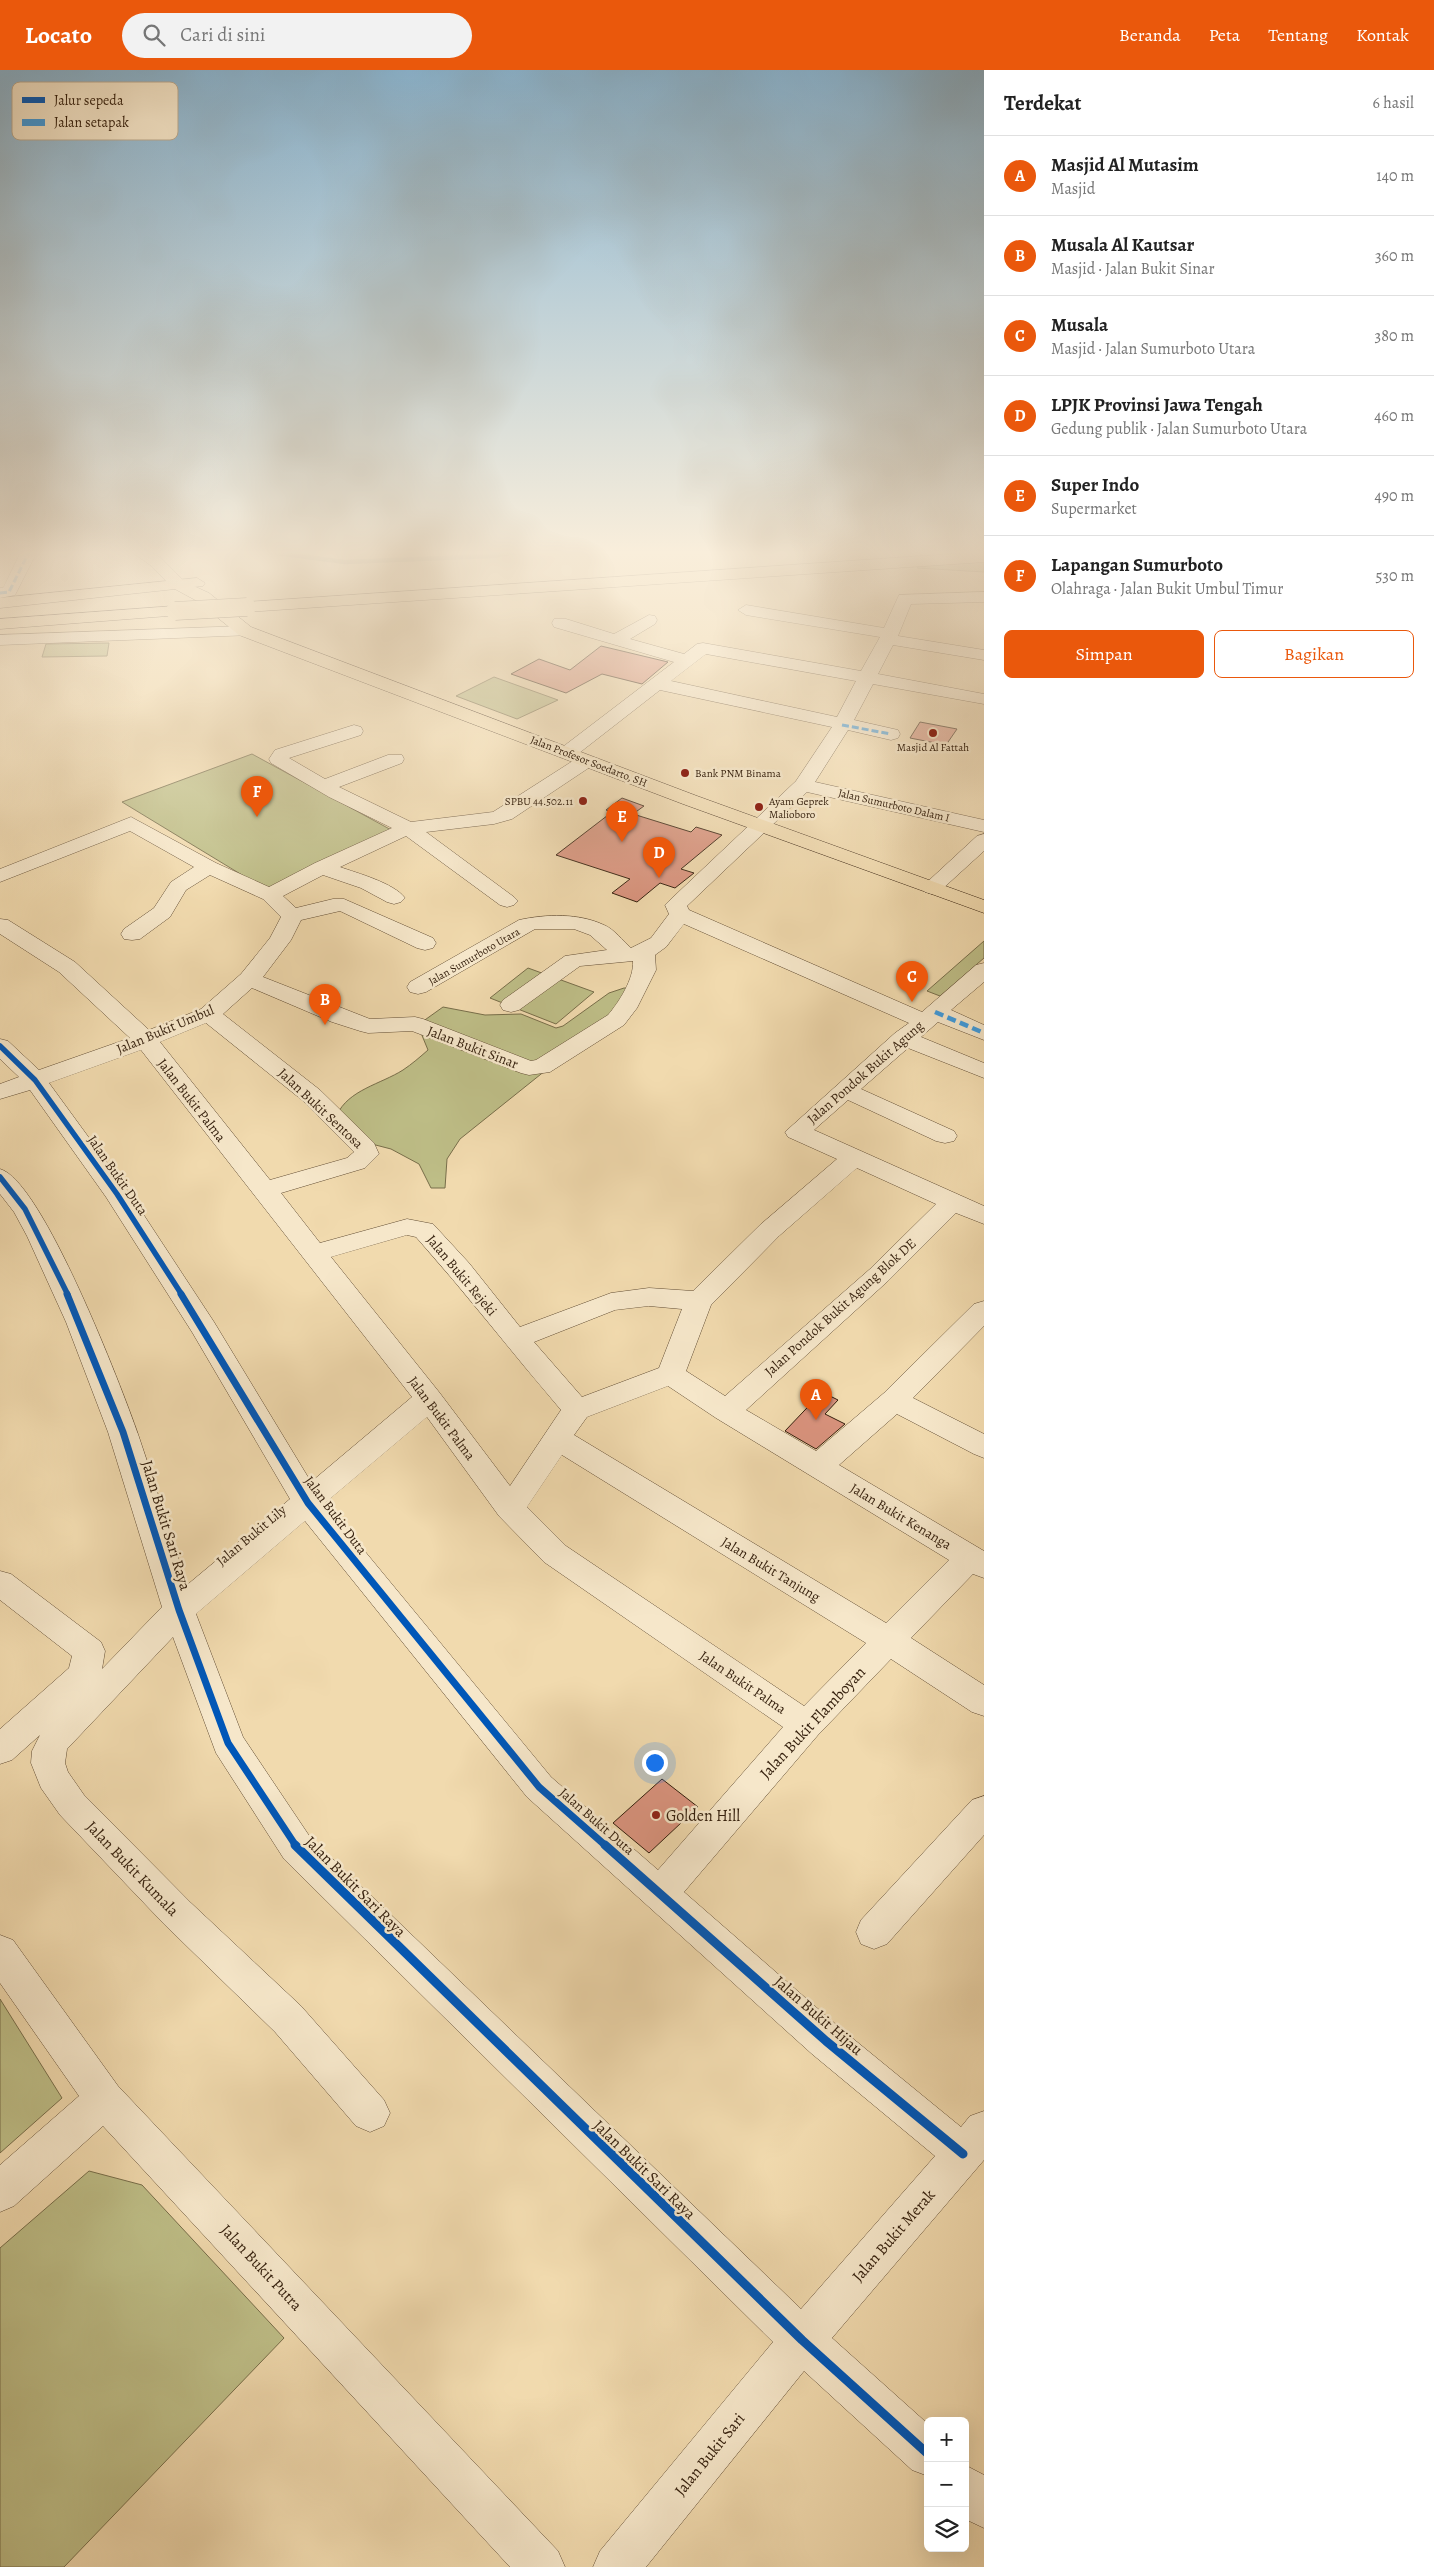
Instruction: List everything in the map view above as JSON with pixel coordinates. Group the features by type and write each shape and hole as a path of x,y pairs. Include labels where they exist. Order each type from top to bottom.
{"main road":[{"name":"Jalan Profesor Soedarto, SH","path":"344,669 576,757 984,906"}],"street":[{"path":"270,895 322,866 408,828 494,818 505,815 576,757 677,669"},
{"path":"833,669 984,699"},
{"path":"872,669 842,725 803,785 676,905 680,914 930,1016"},
{"path":"658,684 891,734"},
{"path":"354,731 278,757 278,759 324,786 408,828 507,900"},
{"path":"324,786 395,759"},
{"name":"Jalan Sumurboto Dalam I","path":"803,785 984,826"},
{"path":"0,876 132,823 209,867 270,895 292,916 342,905 425,943"},
{"path":"932,888 984,840"},
{"path":"322,866 368,884 394,898"},
{"path":"132,934 162,912 178,886 209,867"},
{"path":"511,1005 574,961 593,956 635,954 655,947 680,914"},
{"name":"Jalan Bukit Umbul","path":"0,1092 146,1040 209,1014 249,979 280,940 292,916"},
{"name":"Jalan Sumurboto Utara","path":"418,988 527,925 535,923 575,923 598,930 635,954"},
{"name":"Jalan Bukit Palma","path":"0,924 67,967 146,1040 428,1399 510,1508 537,1538 556,1554 806,1725"},
{"name":"Jalan Bukit Sinar","path":"249,979 368,1026 415,1024 517,1066 529,1068 542,1067 616,1020 626,1008 645,970 635,954"},
{"name":"Jalan Pondok Bukit Agung","path":"853,1159 797,1132 903,1038 984,970"},
{"name":"Jalan Bukit Sentosa","path":"209,1014 311,1095 365,1148 367,1154 364,1159 356,1164 264,1190"},
{"name":"Jalan Pondok Bukit Agung","path":"930,1016 984,1033"},
{"path":"903,1038 984,1071"},
{"name":"Jalan Bukit Duta","path":"0,1046 35,1080 117,1194 162,1261 308,1503 539,1787 661,1893"},
{"path":"845,1090 945,1136"},
{"path":"510,1508 541,1466 556,1438 577,1410 671,1374 699,1301 770,1230 853,1159 984,1216"},
{"name":"Jalan Bukit Sari Raya","path":"0,1177 25,1209 40,1236 80,1322 123,1432 179,1610 228,1743 297,1848 802,2340 924,2450"},
{"name":"Jalan Pondok Bukit Agung Blok DE","path":"726,1411 879,1275 953,1202"},
{"name":"Jalan Bukit Rejeki","path":"313,1253 407,1227 424,1230 460,1269 515,1339 577,1410"},
{"path":"515,1339 611,1302 649,1298 699,1301"},
{"path":"671,1374 726,1411 818,1466 894,1400 984,1310"},
{"name":"Jalan Bukit Lily","path":"179,1610 308,1503 428,1399"},
{"path":"894,1400 984,1447"},
{"name":"Jalan Bukit Tanjung","path":"556,1438 888,1640 984,1702"},
{"name":"Jalan Bukit Kenanga","path":"818,1466 977,1562"},
{"name":"Jalan Bukit Flamboyan","path":"661,1893 806,1725 888,1640 977,1562"},
{"path":"0,1583 89,1651 88,1664 82,1677 0,1750"},
{"name":"Jalan Bukit Kumala","path":"179,1610 54,1740 49,1751 48,1763 54,1778 72,1805 177,1913 288,2019 370,2113"},
{"path":"874,1932 984,1811"},
{"name":"Jalan Bukit Hijau","path":"661,1893 826,2042 974,2142"},
{"name":"Jalan Bukit Putra","path":"0,1952 104,2099 542,2567"},
{"path":"0,2192 104,2099"},
{"name":"Jalan Bukit Merak","path":"802,2340 974,2142"},
{"name":"Jalan Bukit Sari","path":"616,2567 802,2340"},
{"path":"969,2492 984,2505"}],"green space":[{"path":"494,677 558,700 517,719 456,696"},
{"path":"252,754 395,832 265,889 122,802"},
{"path":"984,941 984,958 940,996 927,991"},
{"path":"528,968 594,992 556,1024 490,998"},
{"path":"624,988 640,989 591,1034 460,1139 447,1159 445,1188 431,1188 419,1164 391,1149 364,1142 337,1115 342,1106 357,1093 403,1070 428,1050 421,1033 422,1022 443,1007 485,1015 521,1014 556,1028 563,1026 609,993"},
{"path":"0,1999 62,2098 0,2153"},
{"path":"89,2171 142,2185 284,2338 64,2567 0,2567 0,2248"}],"building":[{"path":"521,669 660,669 642,684 602,674 566,693 511,674"},
{"name":"Masjid Al Fattah","path":"920,722 957,729 946,745 910,738"},
{"path":"622,798 644,806 633,814 691,832 696,827 722,835 681,869 694,873 675,888 660,883 637,902 612,893 630,879 556,855 612,812 606,810"},
{"path":"822,1392 838,1400 825,1414 845,1424 816,1449 785,1431"},
{"name":"Golden Hill","path":"662,1779 698,1807 649,1853 613,1823"}],"marked path":[{"path":"842,725 891,734"},
{"path":"935,1012 984,1033"}],"cycle path":[{"path":"0,1046 35,1080 117,1194 204,1329 308,1503 539,1787 826,2041 963,2154"},
{"path":"0,1177 25,1209 40,1236 80,1322 123,1432 179,1610 228,1743 297,1848 802,2340 924,2450"}],"place":[{"name":"Masjid Al Fattah","path":"933,733"},
{"name":"Bank PNM Binama","path":"685,773"},
{"name":"SPBU 44.502.11","path":"583,801"},
{"name":"Ayam Geprek Malioboro","path":"759,807"},
{"name":"Lapangan Sumurboto","path":"257,817"},
{"name":"Super Indo","path":"622,842"},
{"name":"LPJK Provinsi Jawa Tengah","path":"659,878"},
{"name":"Musala","path":"912,1002"},
{"name":"Musala Al Kautsar","path":"325,1025"},
{"name":"Masjid Al Mutasim","path":"816,1420"},
{"name":"Golden Hill","path":"656,1815"}]}
